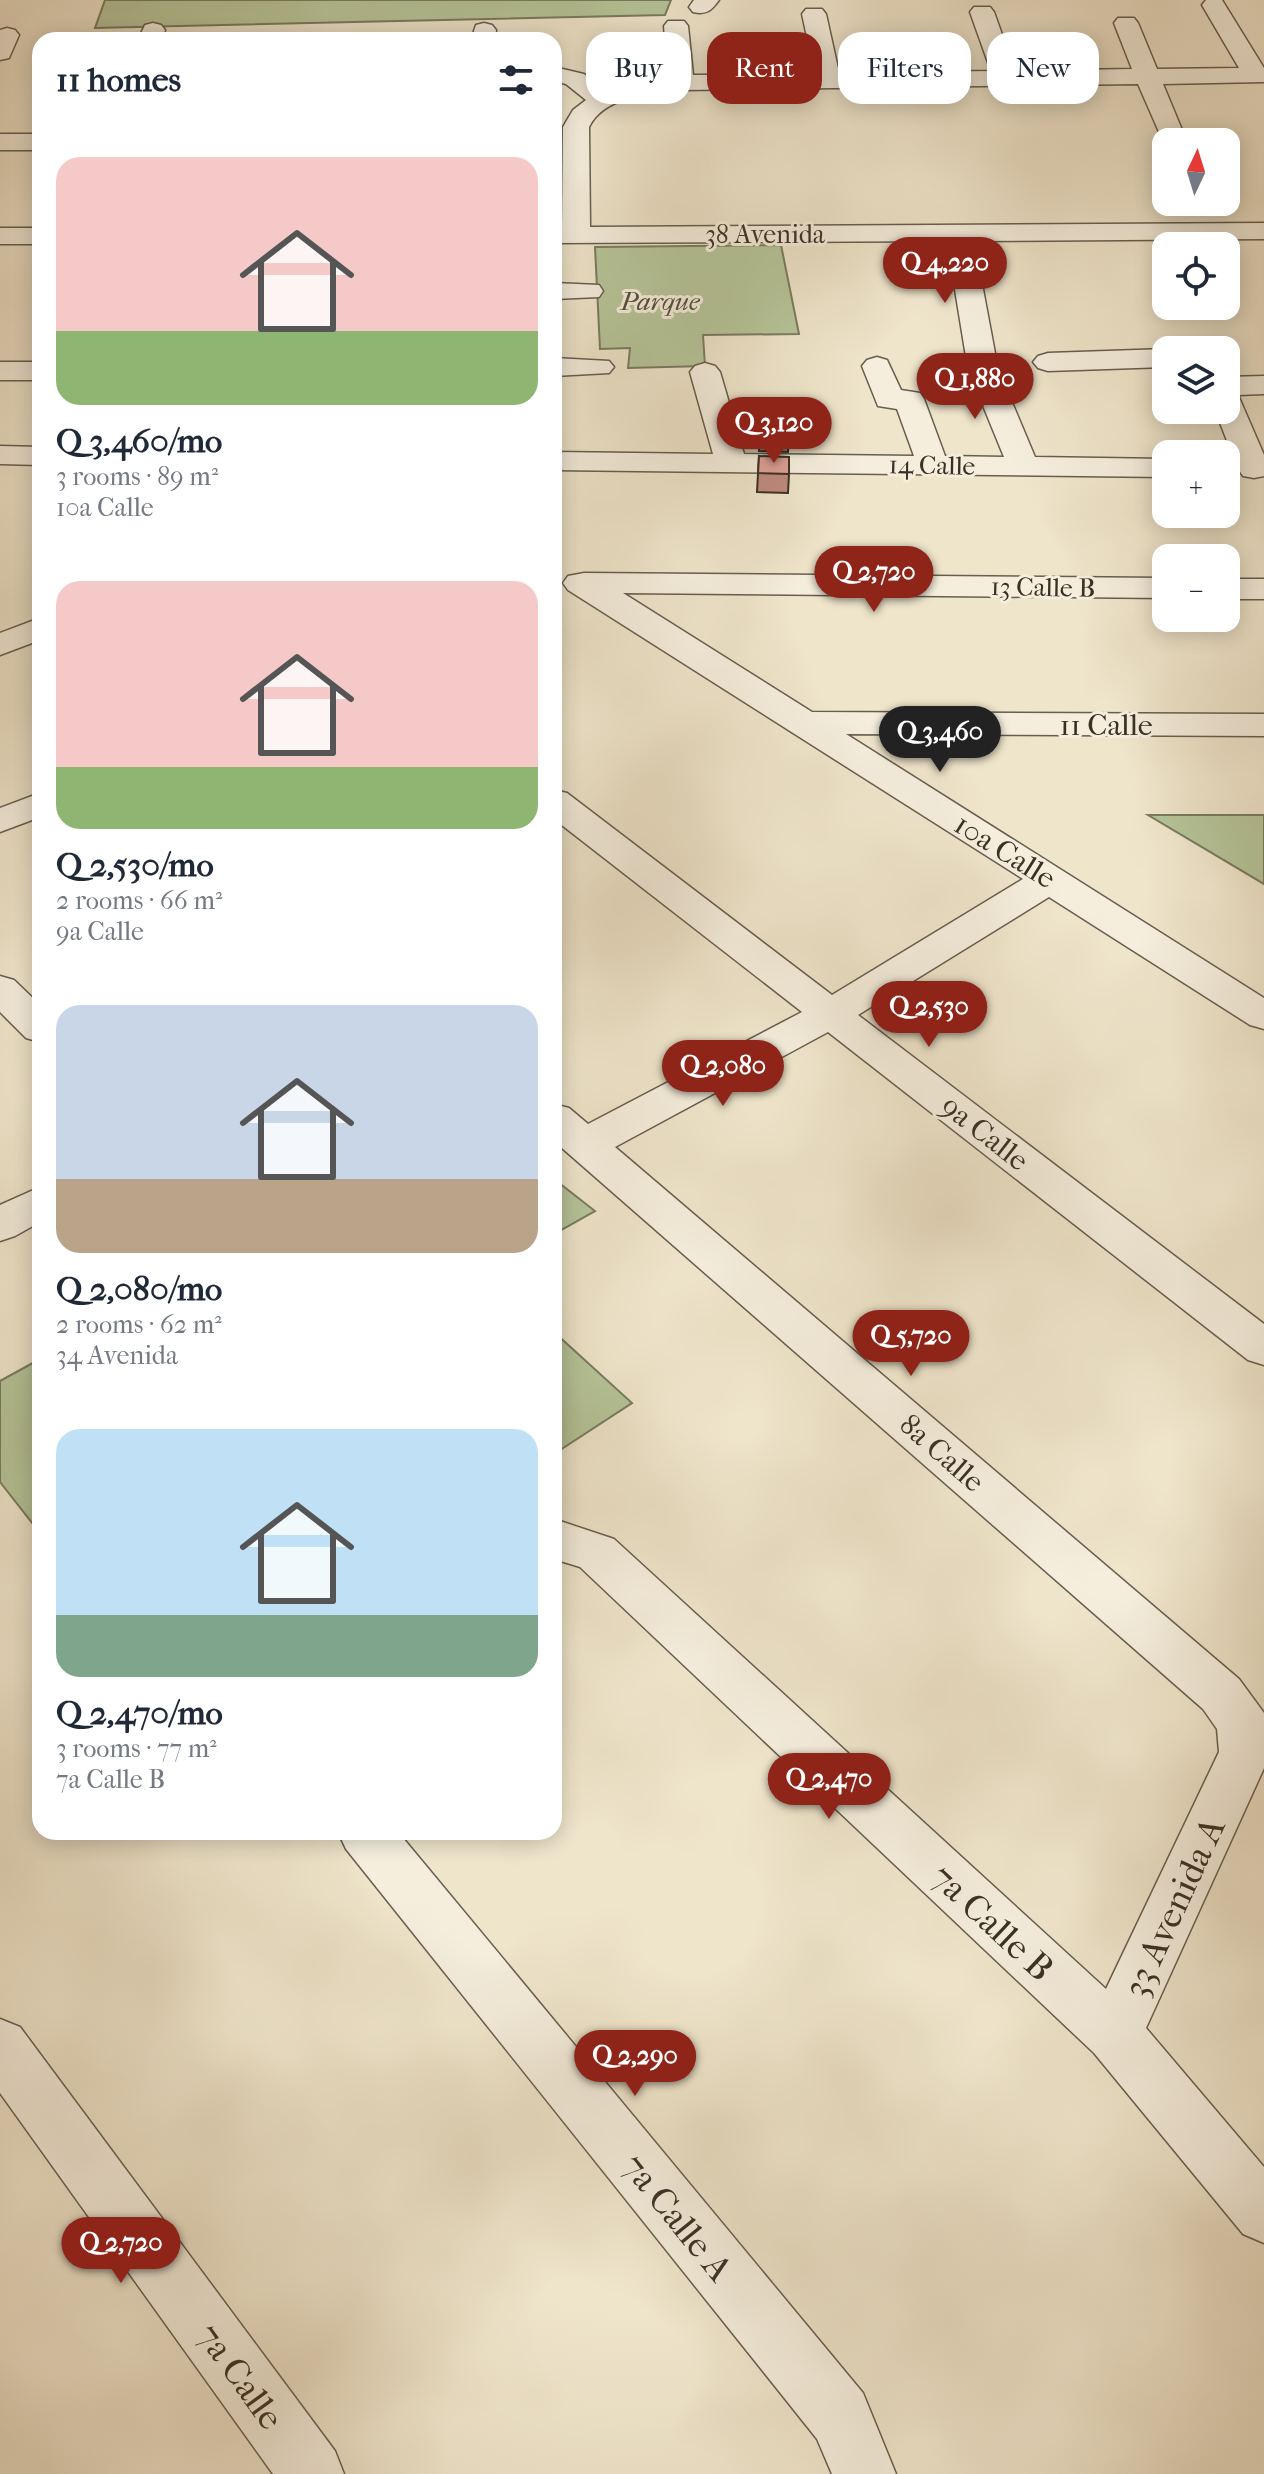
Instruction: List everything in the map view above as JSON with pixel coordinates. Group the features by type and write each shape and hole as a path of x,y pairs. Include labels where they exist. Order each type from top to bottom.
{"street":[{"path":"1214,5 1260,75"},
{"path":"982,12 989,32"},
{"path":"814,14 828,79"},
{"path":"1126,23 1169,128"},
{"path":"676,26 677,32"},
{"path":"1099,76 1260,75"},
{"path":"562,76 575,79 586,88"},
{"path":"691,83 987,77"},
{"path":"565,235 565,133 596,104"},
{"path":"0,142 32,142"},
{"name":"38 Avenida","path":"565,235 1264,231"},
{"name":"14 Calle","path":"959,233 983,369 1023,466"},
{"path":"0,236 32,236"},
{"path":"562,291 589,291"},
{"path":"1048,362 1152,358"},
{"path":"877,366 889,400 909,399 933,465"},
{"path":"562,367 599,367"},
{"path":"0,371 32,371"},
{"path":"705,372 731,462"},
{"path":"1240,386 1264,385"},
{"path":"1234,424 1248,469"},
{"path":"0,455 32,456"},
{"name":"14 Calle","path":"562,461 1152,468"},
{"name":"13 Calle B","path":"569,584 1152,588"},
{"name":"10a Calle","path":"569,584 804,723 1264,1016"},
{"path":"1240,589 1264,589"},
{"path":"0,626 32,613"},
{"path":"0,645 32,631"},
{"name":"11 Calle","path":"804,723 1264,725"},
{"path":"0,821 32,807"},
{"name":"9a Calle","path":"562,807 1264,1348"},
{"path":"570,1131 830,1014 1049,880"},
{"path":"0,989 32,1021"},
{"name":"8a Calle","path":"570,1131 1221,1694"},
{"path":"0,1225 32,1207"},
{"name":"7a Calle B","path":"575,1546 1114,2034 1264,2213"},
{"name":"33 Avenida A","path":"1114,2034 1245,1752 1243,1723 1221,1694"},
{"name":"7a Calle A","path":"372,1840 840,2416 864,2474"},
{"name":"7a Calle","path":"0,2046 312,2474"}],"green space":[{"path":"105,0 671,0 665,15 95,28"},
{"name":"Parque","path":"781,245 799,334 703,335 705,366 628,368 630,348 600,349 595,247"},
{"path":"1148,815 1264,815 1264,884"},
{"path":"562,1185 595,1211 562,1230"},
{"path":"562,1339 632,1403 562,1449"},
{"path":"32,1363 32,1523 0,1482 0,1381"}],"building":[{"path":"760,416 788,417 789,433 760,432"},
{"path":"759,456 789,457 789,474 758,473"}]}
